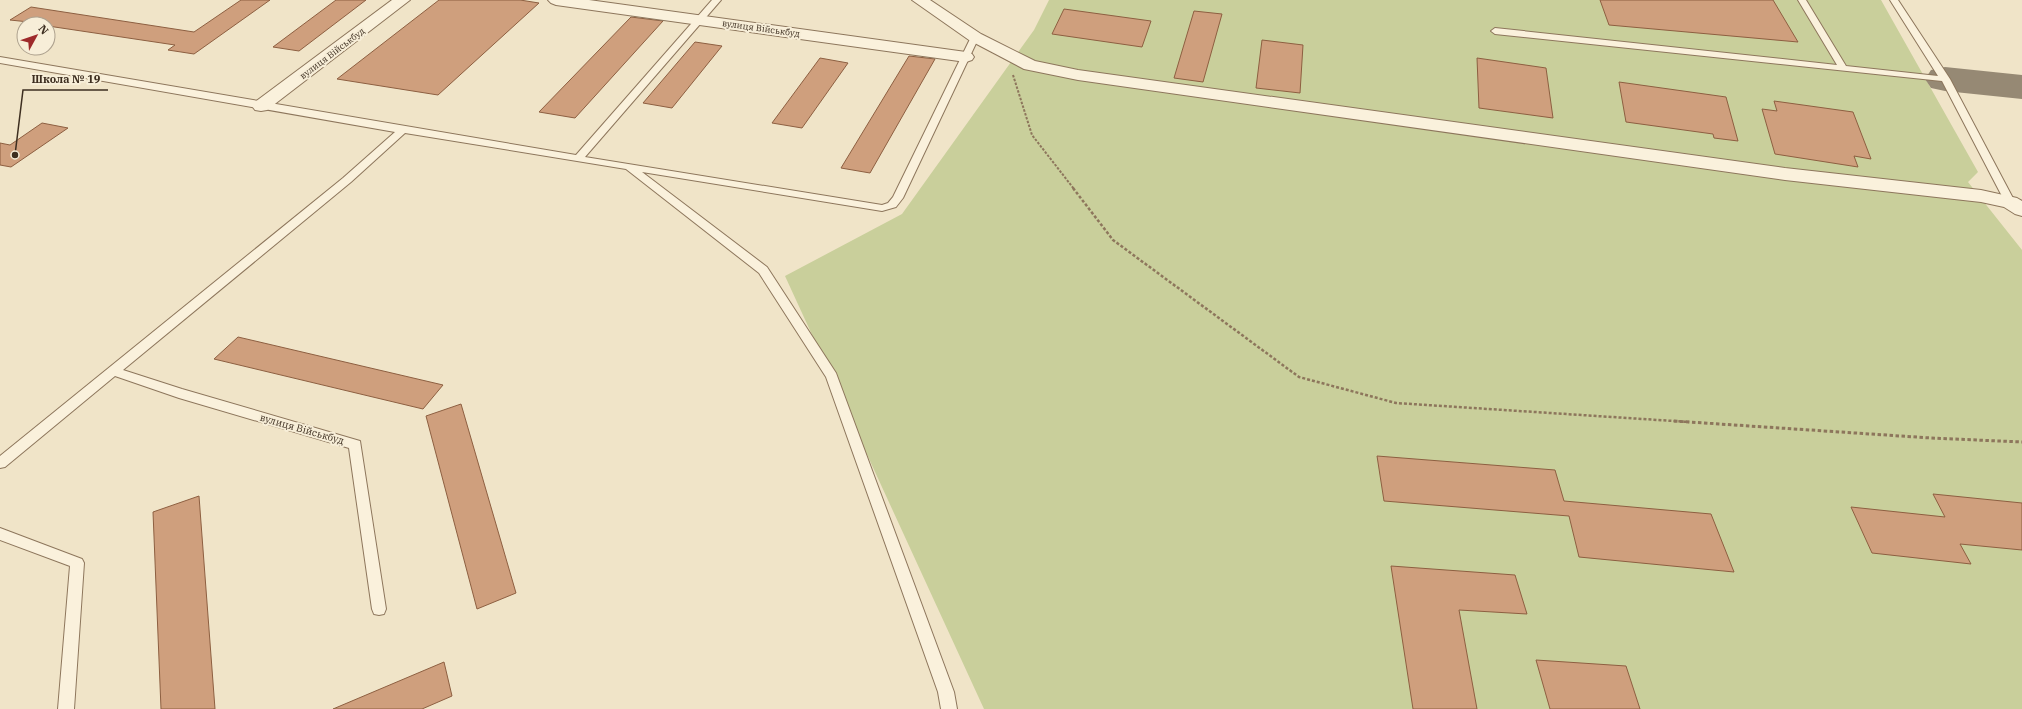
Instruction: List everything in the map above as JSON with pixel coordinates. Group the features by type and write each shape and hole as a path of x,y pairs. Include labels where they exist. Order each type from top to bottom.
{"street":[{"name":"вулиця Військбуд","path":"261,106 402,0"},
{"name":"вулиця Військбуд","path":"556,0 966,57"},
{"path":"920,0 975,37 1030,65 1078,75 1785,174 1981,196 2016,206"}],"lane":[{"path":"578,159 717,0"},
{"path":"1802,0 1843,68"},
{"path":"1894,0 1945,79 2016,206"},
{"path":"1495,31 1945,79"},
{"path":"0,60 403,130 882,208 892,205 898,198 975,37"},
{"path":"0,463 347,180 403,130"},
{"path":"629,167 763,270 832,376 946,692 949,709"},
{"name":"вулиця Військбуд","path":"113,371 179,393 355,445 379,609"},
{"path":"0,534 78,563 66,709"}],"path":[{"path":"1005,52 1032,135 1113,240 1299,377 1396,403 2022,442"}],"green space":[{"path":"1049,0 1881,0 1978,172 1968,182 2022,250 2022,709 984,709 785,276 902,214 1034,30"}],"building":[{"path":"241,0 270,0 194,54 168,50 175,45 56,27 56,16 16,16 31,7 194,32"},
{"path":"336,0 366,0 299,51 273,47"},
{"path":"439,0 520,0 539,3 438,95 337,79"},
{"path":"1600,0 1773,0 1798,42 1609,25"},
{"path":"1064,9 1151,21 1142,47 1052,34"},
{"path":"1194,11 1222,14 1203,82 1174,78"},
{"path":"16,16 16,21 10,20"},
{"path":"631,17 663,21 575,118 539,112"},
{"path":"1262,40 1303,45 1300,93 1256,88"},
{"path":"695,42 722,46 672,108 643,103"},
{"path":"909,56 935,59 870,173 841,168"},
{"path":"820,58 848,63 802,128 772,123"},
{"path":"1477,58 1546,68 1553,118 1479,108"},
{"path":"1619,82 1726,97 1738,141 1714,138 1713,134 1626,122"},
{"path":"1774,101 1853,112 1871,159 1854,156 1858,167 1775,154 1762,109 1777,111"},
{"path":"42,123 68,128 11,167 0,165 0,143 10,145"},
{"path":"238,337 443,385 423,409 214,359"},
{"path":"461,404 516,593 477,609 426,416"},
{"path":"1377,456 1555,470 1564,501 1711,514 1734,572 1579,557 1569,516 1384,501"},
{"path":"1933,494 2022,503 2022,550 1960,544 1971,564 1872,553 1851,507 1945,517"},
{"path":"199,496 215,709 161,709 153,512"},
{"path":"1391,566 1515,575 1527,614 1459,610 1477,709 1413,709"},
{"path":"1536,660 1626,666 1640,709 1550,709"},
{"path":"444,662 452,696 422,709 333,709"}],"taxiway":[{"path":"1945,79 2022,87"}],"place":[{"name":"Школа № 19","path":"15,155"}]}
